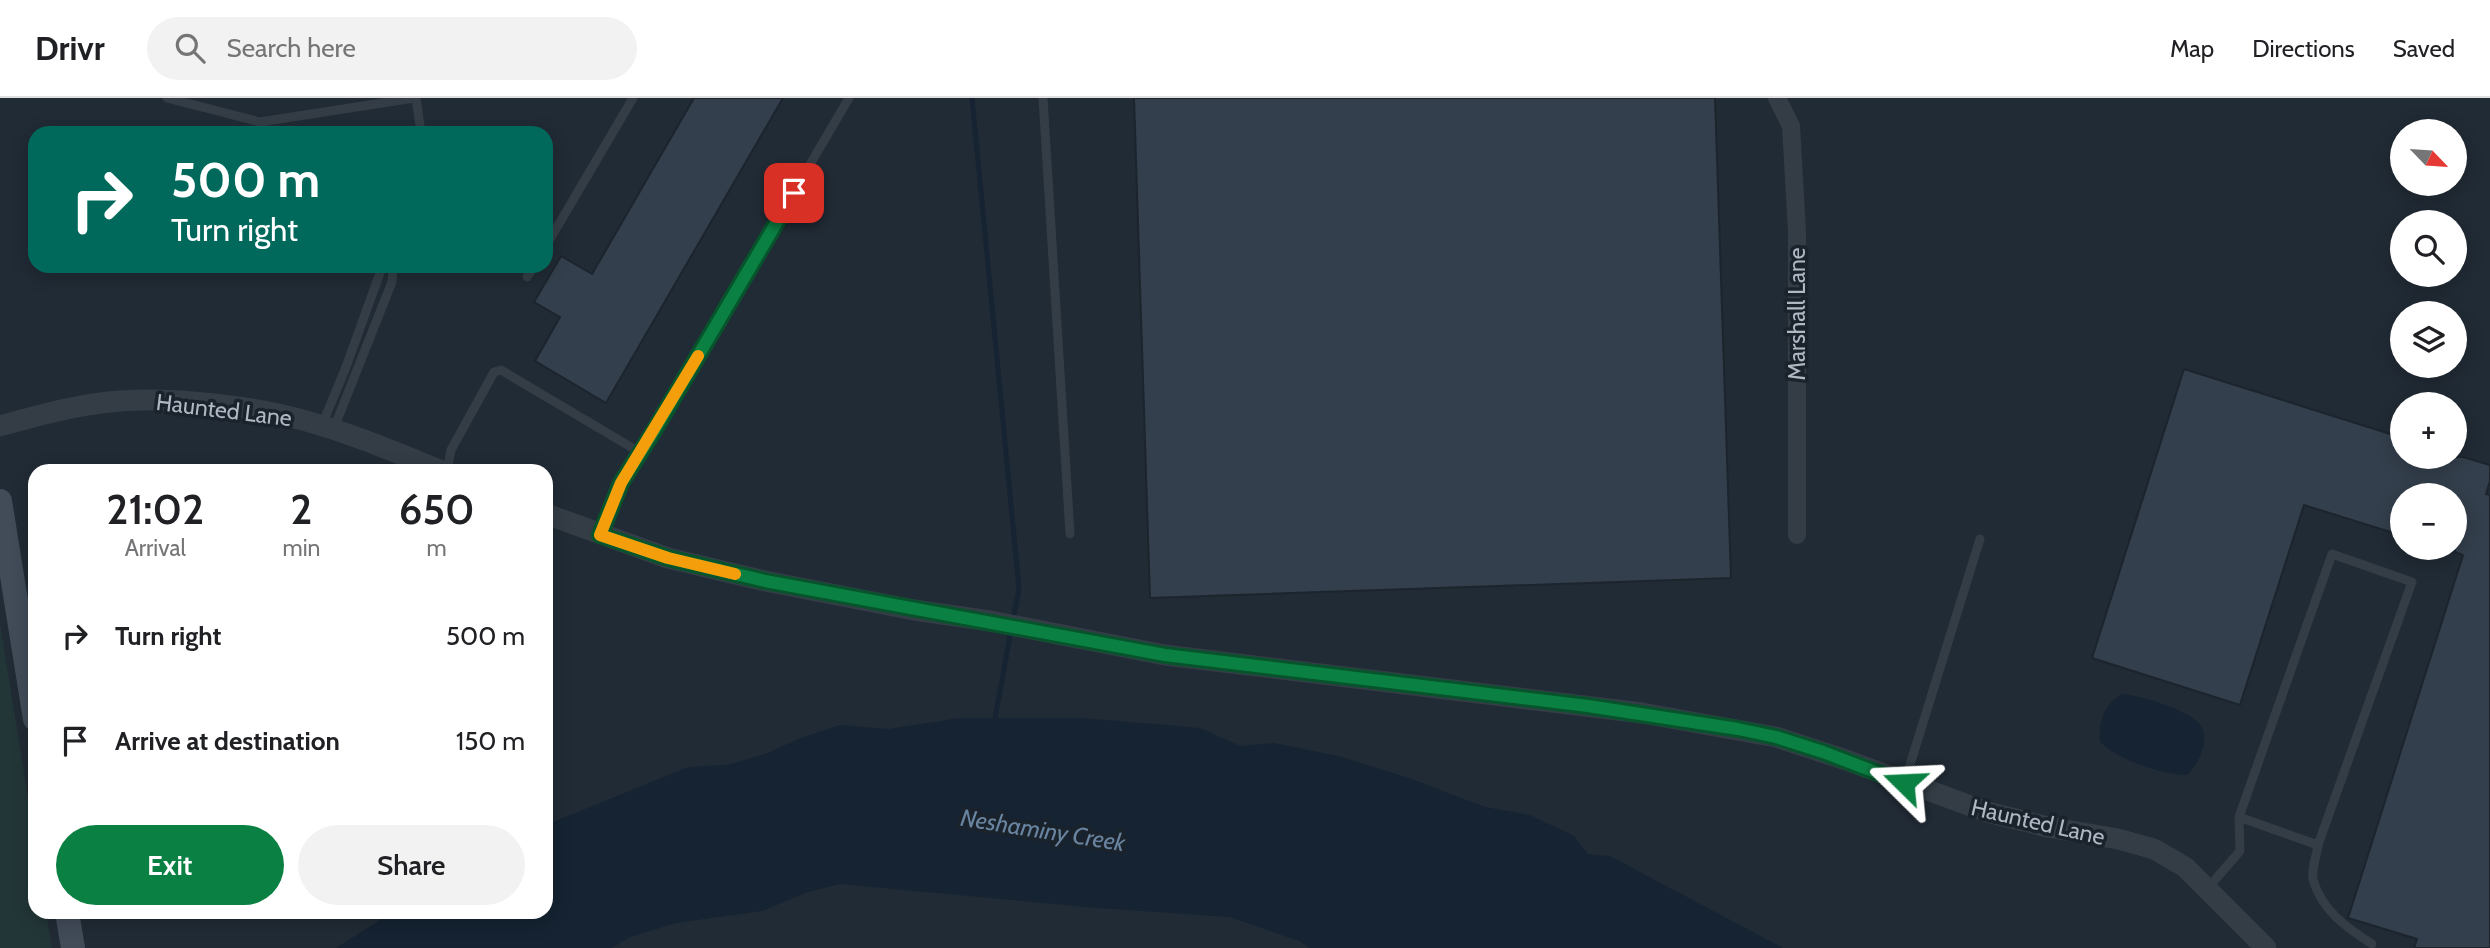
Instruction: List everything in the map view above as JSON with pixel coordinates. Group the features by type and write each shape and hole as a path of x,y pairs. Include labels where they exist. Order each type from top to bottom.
{"main road":[{"path":"0,501 28,675"},
{"path":"68,919 73,948"}],"street":[{"name":"Marshall Lane","path":"1777,98 1791,125 1797,233 1797,535"},
{"name":"Haunted Lane","path":"0,426 52,411 123,401 188,402 241,408 304,420 425,464"},
{"name":"Haunted Lane","path":"553,517 668,558 765,581 1165,655 1588,706 1776,737 1987,812 2154,849 2175,860 2208,888 2266,948"}],"lane":[{"path":"167,98 260,122 415,98 420,126"},
{"path":"553,234 633,98"},
{"path":"600,535 621,483 849,98"},
{"path":"1043,98 1070,534"},
{"path":"328,428 380,273"},
{"path":"328,428 392,282 393,273"},
{"path":"527,278 530,273"},
{"path":"446,464 451,450 494,372 501,370 640,453"},
{"path":"1904,783 1980,539"},
{"path":"2208,888 2240,851 2239,817 2332,554 2412,582 2319,845 2313,877 2323,900 2339,922 2372,944"},
{"path":"2239,817 2319,845"}],"shaded area":[{"path":"0,624 28,798 28,919 47,919 52,948 0,948"}],"water":[{"path":"2121,694 2152,700 2176,709 2201,726 2204,739 2202,752 2187,775 2140,765 2100,742 2103,715"},
{"name":"Neshaminy Creek","path":"960,718 1082,718 1200,728 1240,746 1274,743 1338,756 1406,777 1485,807 1530,815 1574,836 1588,854 1610,856 1783,948 1310,948 1299,941 1230,917 1097,908 840,884 808,892 762,911 676,923 630,937 612,948 336,948 382,919 553,919 553,822 688,767 727,765 765,754 840,725 888,729"}],"building":[{"path":"694,98 783,98 606,403 535,361 560,317 534,302 561,256 592,274"},
{"path":"1134,98 1715,98 1731,578 1150,598"},
{"path":"2184,369 2390,434 2390,469 2467,469 2467,458 2490,465 2490,481 2486,494 2490,495 2490,948 2414,948 2417,939 2348,918 2461,560 2467,560 2467,483 2390,483 2390,532 2304,505 2240,705 2092,658"}],"waterway":[{"path":"972,98 1019,588 1013,621"},
{"path":"994,724 1011,630"}],"slow traffic":[{"path":"698,356 621,483 600,535 668,558 735,574"}],"route":[{"path":"794,193 621,483 600,535 668,558 765,581 1165,655 1588,706 1738,729 1776,737 1823,752 1904,783"}]}
